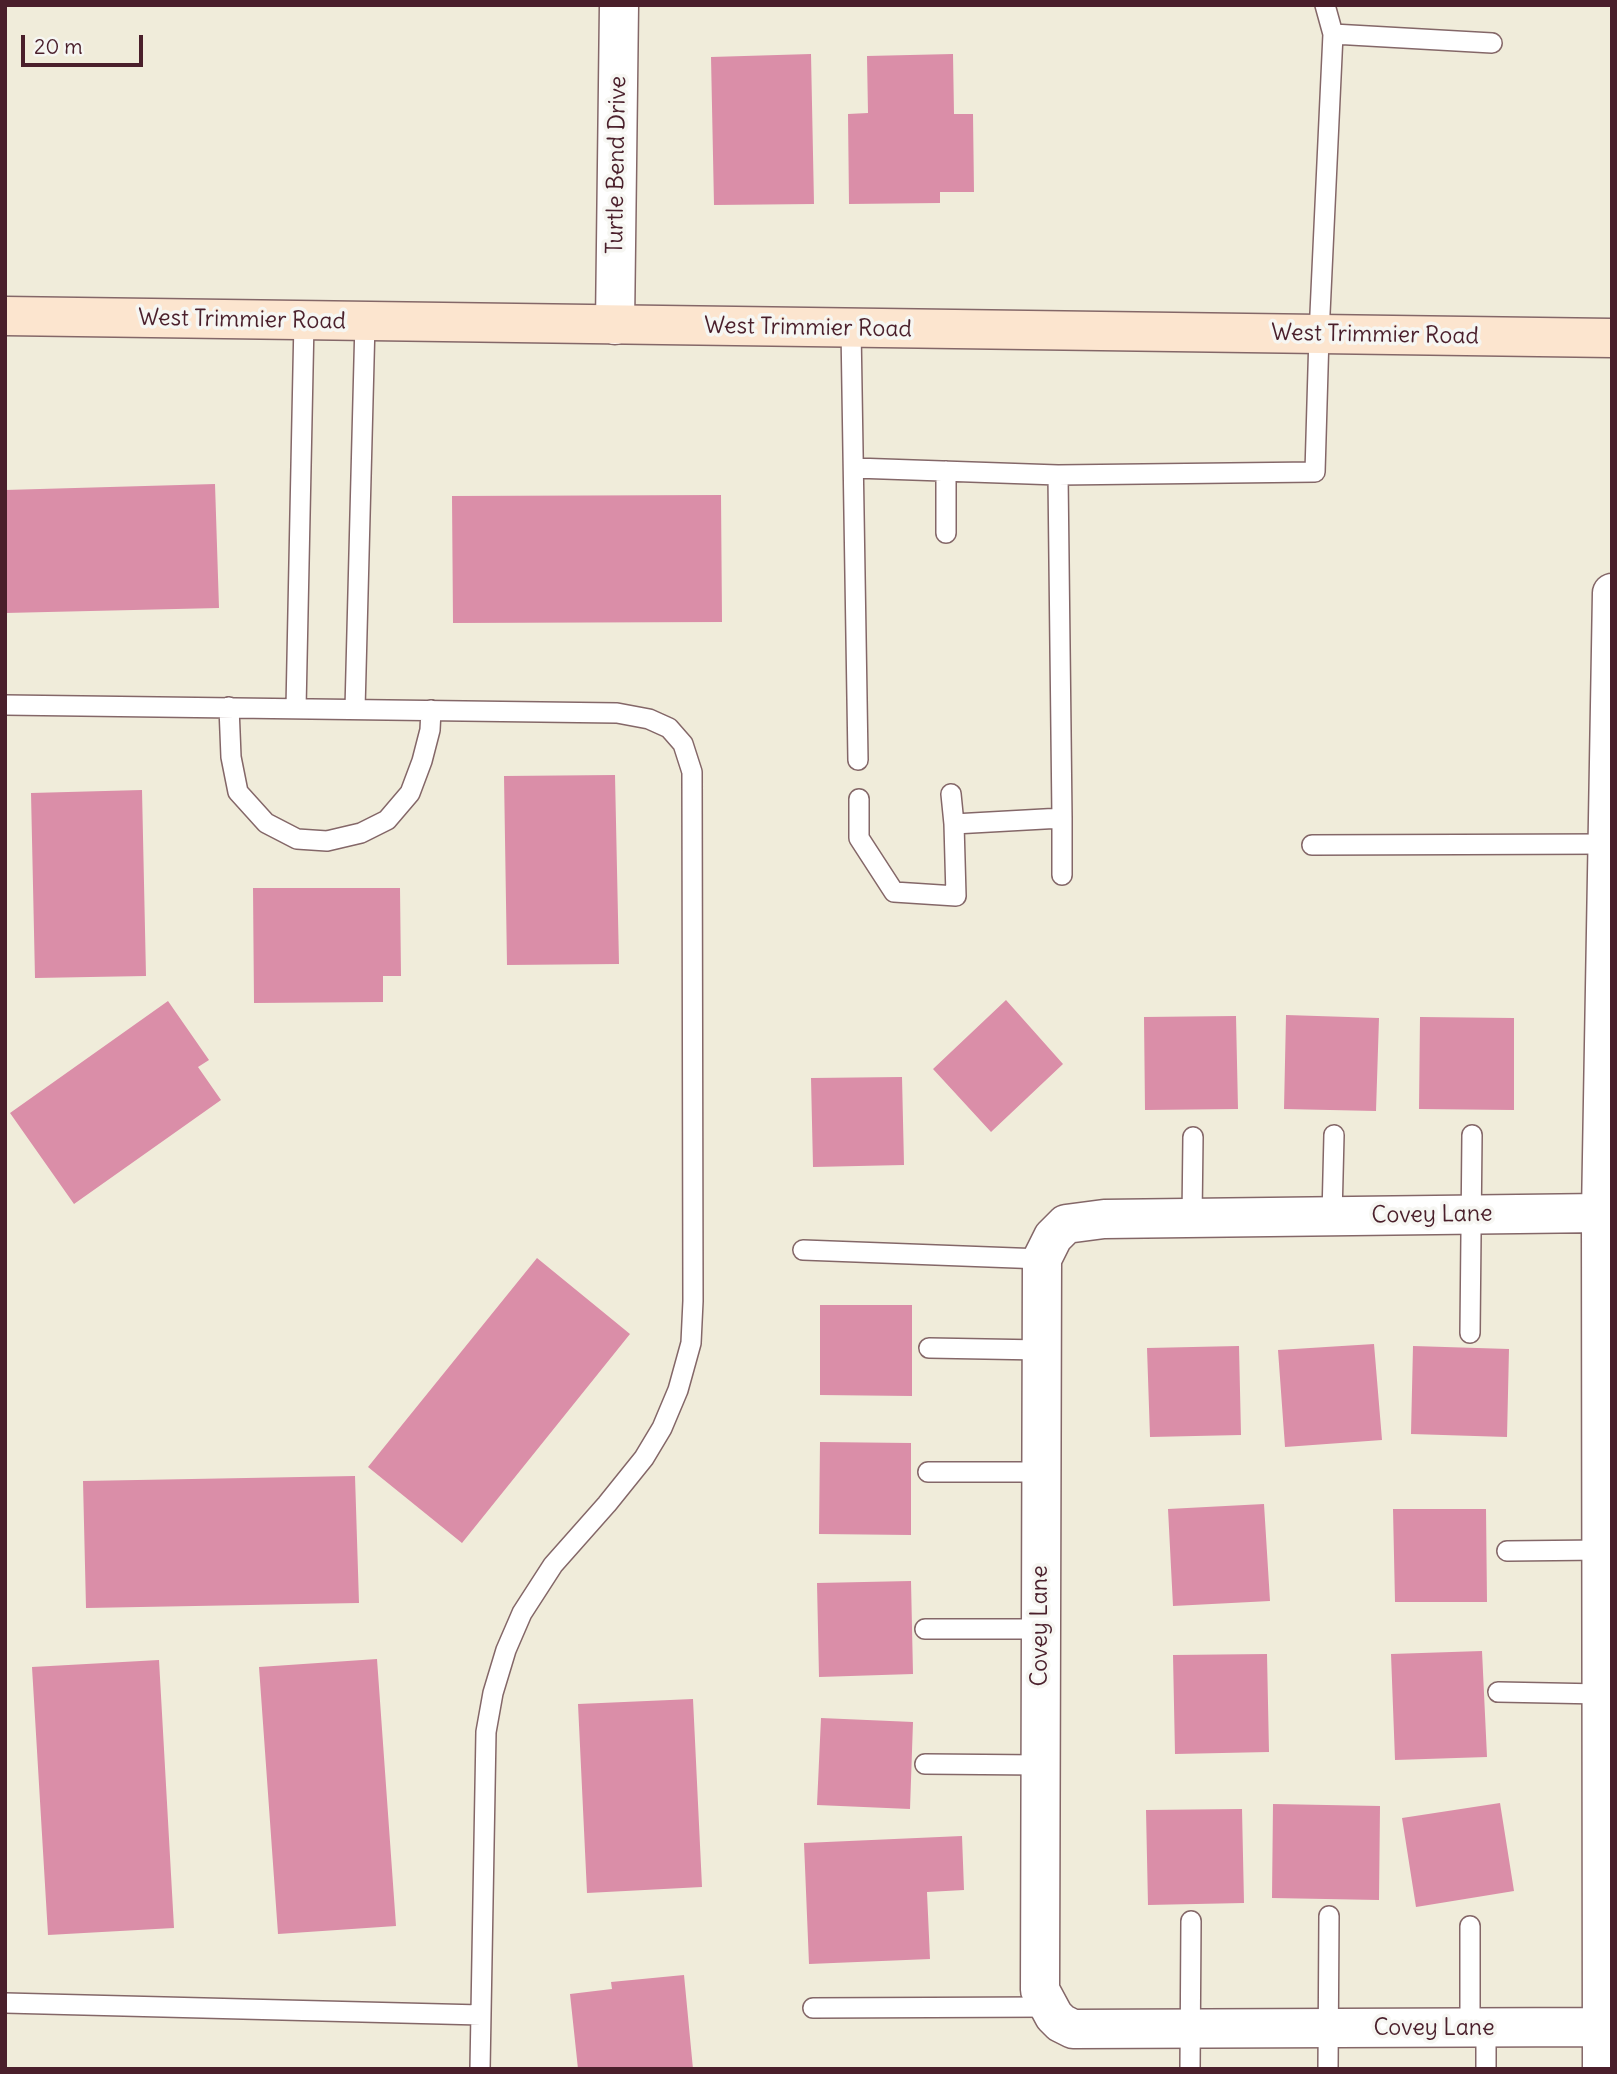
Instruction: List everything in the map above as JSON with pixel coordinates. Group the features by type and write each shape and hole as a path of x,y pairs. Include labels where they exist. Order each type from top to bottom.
{"main road":[{"name":"West Trimmier Road","path":"5,316 1612,338"}],"street":[{"name":"Turtle Bend Drive","path":"615,326 619,5"},
{"path":"1602,2069 1601,1694 1605,1560 1601,1213 1607,1152 1607,844 1612,593"},
{"name":"Covey Lane","path":"1601,1213 1104,1219 1066,1224 1053,1237 1042,1259 1040,1990 1048,2007 1061,2023 1073,2029 1602,2027"}],"lane":[{"path":"855,468 1058,475 1315,472 1333,34 1325,5"},
{"path":"1333,34 1492,43"},
{"path":"296,708 304,321"},
{"path":"355,709 365,322"},
{"path":"851,328 858,761"},
{"path":"946,471 946,533"},
{"path":"1058,475 1062,875"},
{"path":"5,705 617,712 649,719 669,728 683,744 692,772 691,1343 678,1391 662,1428 644,1458 552,1565 522,1613 506,1650 493,1693 486,1732 480,2069"},
{"path":"229,707 230,757 239,792 266,823 297,839 327,841 361,833 387,820 410,793 428,740 431,710"},
{"path":"859,799 859,838 894,892 956,896 951,794"},
{"path":"954,824 1062,818"},
{"path":"1312,845 1607,844"},
{"path":"1332,1216 1334,1135"},
{"path":"1470,1333 1472,1135"},
{"path":"1192,1218 1193,1137"},
{"path":"803,1250 1042,1259"},
{"path":"929,1348 1041,1350"},
{"path":"929,1472 1041,1472"},
{"path":"1507,1551 1605,1560"},
{"path":"925,1629 1040,1629"},
{"path":"1498,1692 1601,1694"},
{"path":"925,1765 1040,1765"},
{"path":"1328,2069 1329,1916"},
{"path":"1190,2069 1191,1921"},
{"path":"1471,1926 1478,2028 1486,2069"},
{"path":"5,2003 481,2015"},
{"path":"813,2008 1048,2007"}],"building":[{"path":"811,54 814,204 714,205 711,57"},
{"path":"953,54 954,114 973,114 974,192 940,192 940,203 849,204 848,114 868,113 867,56"},
{"path":"215,484 219,608 5,613 5,490"},
{"path":"721,495 722,622 453,623 452,496"},
{"path":"615,775 619,964 507,965 504,776"},
{"path":"142,790 146,976 35,978 31,793"},
{"path":"253,888 400,888 401,976 383,976 383,1002 254,1003"},
{"path":"1006,1000 1063,1064 991,1132 933,1069"},
{"path":"168,1001 209,1060 198,1067 221,1100 74,1204 10,1113"},
{"path":"1286,1015 1379,1018 1376,1111 1284,1109"},
{"path":"1236,1016 1238,1109 1145,1110 1144,1017"},
{"path":"1420,1017 1514,1018 1514,1110 1419,1109"},
{"path":"902,1077 904,1165 813,1167 811,1078"},
{"path":"537,1258 630,1334 462,1543 368,1467"},
{"path":"820,1305 912,1305 912,1396 820,1395"},
{"path":"1374,1344 1382,1440 1285,1447 1278,1350"},
{"path":"1239,1346 1241,1435 1150,1437 1147,1348"},
{"path":"1413,1346 1509,1349 1507,1437 1411,1434"},
{"path":"820,1442 911,1443 911,1535 819,1534"},
{"path":"355,1476 359,1603 86,1608 83,1481"},
{"path":"1264,1504 1270,1601 1173,1606 1168,1509"},
{"path":"1393,1509 1486,1509 1487,1602 1395,1602"},
{"path":"911,1581 913,1674 819,1677 817,1583"},
{"path":"1482,1651 1487,1757 1395,1760 1391,1654"},
{"path":"1267,1654 1269,1752 1175,1754 1173,1655"},
{"path":"377,1659 396,1926 278,1934 259,1667"},
{"path":"159,1660 174,1928 48,1935 32,1667"},
{"path":"693,1699 702,1887 587,1893 578,1704"},
{"path":"821,1718 913,1722 910,1809 817,1805"},
{"path":"1500,1803 1514,1891 1416,1907 1402,1818"},
{"path":"1273,1804 1380,1806 1379,1900 1272,1898"},
{"path":"1242,1809 1244,1903 1148,1905 1146,1810"},
{"path":"962,1836 964,1890 927,1892 930,1959 809,1964 804,1843"},
{"path":"684,1975 693,2069 578,2069 570,1994 612,1989 611,1982"}]}
